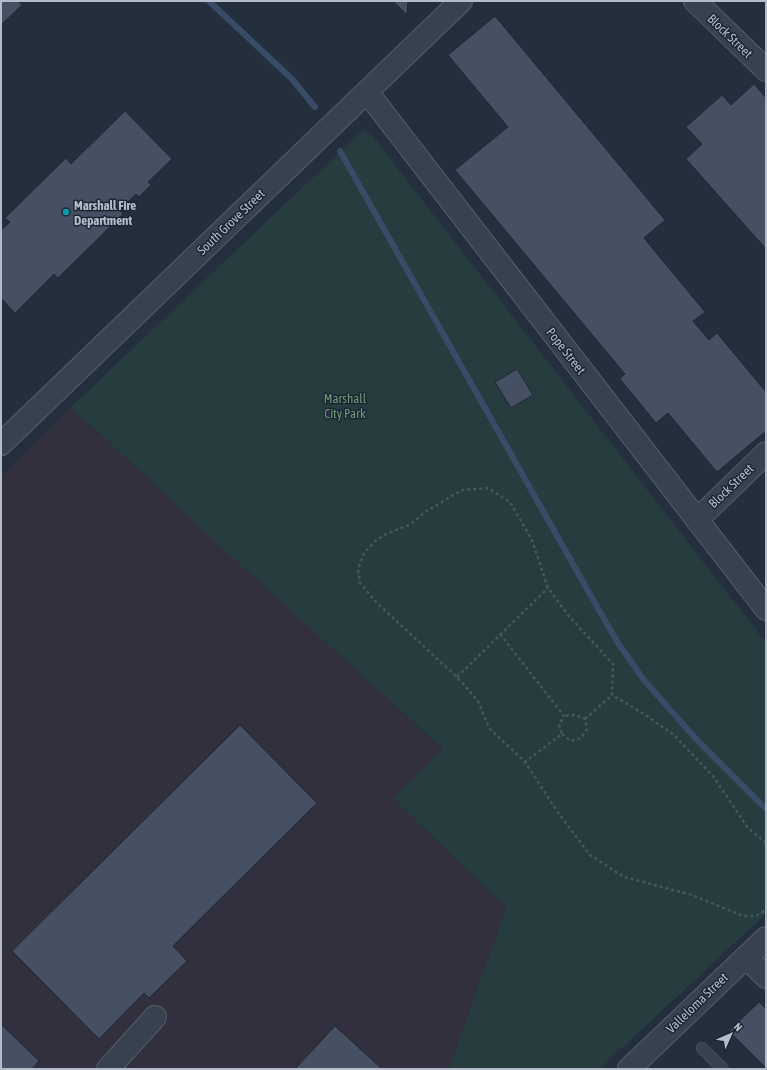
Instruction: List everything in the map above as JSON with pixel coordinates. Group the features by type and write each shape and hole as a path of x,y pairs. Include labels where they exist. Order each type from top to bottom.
{"street":[{"name":"South Grove Street","path":"1,444 461,1"},
{"name":"Block Street","path":"694,1 766,70"},
{"name":"Pope Street","path":"367,92 766,609"},
{"name":"Block Street","path":"696,520 766,453"},
{"name":"Valleloma Street","path":"629,1069 766,938"},
{"path":"746,957 766,977"},
{"path":"108,1069 155,1017"}],"lane":[{"path":"702,1048 723,1069"}],"path":[{"path":"585,719 612,695 613,664 568,615 548,588 532,540 510,502 488,488 462,490 425,512 411,524 386,534 375,541 364,553 358,569 360,583 377,603 457,677 478,700 489,728 525,762 559,814 590,855 624,877 692,895 743,916 756,916 766,910"},
{"path":"457,677 548,588"},
{"path":"500,634 564,716"},
{"path":"612,695 644,714 674,735 713,776 748,828 766,843"},
{"path":"564,716 575,715 585,719"},
{"path":"564,716 559,725 562,734 571,741 581,738 587,729 585,719"},
{"path":"525,762 562,734"}],"shaded area":[{"path":"70,408 93,427 443,750 393,798 506,908 449,1069 1,1069 1,476"}],"green space":[{"name":"Marshall City Park","path":"363,130 371,134 762,638 763,637 766,640 766,914 599,1069 449,1069 506,908 393,798 443,749 232,557 93,427 70,408"}],"building":[{"path":"1,1 18,1 22,5 1,25"},
{"path":"393,1 408,1 407,15"},
{"path":"495,16 665,220 644,238 705,312 693,321 709,340 717,333 766,392 766,431 717,472 668,413 656,423 620,379 625,374 455,170 508,127 448,55"},
{"path":"754,84 766,98 766,249 686,159 702,144 686,127 722,95 731,105"},
{"name":"Marshall Fire Department","path":"125,111 172,159 148,182 151,185 139,197 136,194 119,210 123,214 58,278 54,274 15,313 1,298 1,230 10,222 5,218 66,158 71,164"},
{"path":"517,369 533,395 511,408 495,382"},
{"path":"240,725 317,803 173,946 187,961 149,998 144,993 99,1039 12,951"},
{"path":"759,1002 766,1009 766,1068 729,1031"},
{"path":"1,1024 39,1061 32,1069 1,1069"},
{"path":"335,1026 382,1069 295,1069"}],"waterway":[{"path":"209,1 292,79 315,107"},
{"path":"340,151 618,643 643,679 697,740 766,809"}],"place":[{"name":"Marshall Fire Department","path":"66,212"}]}
